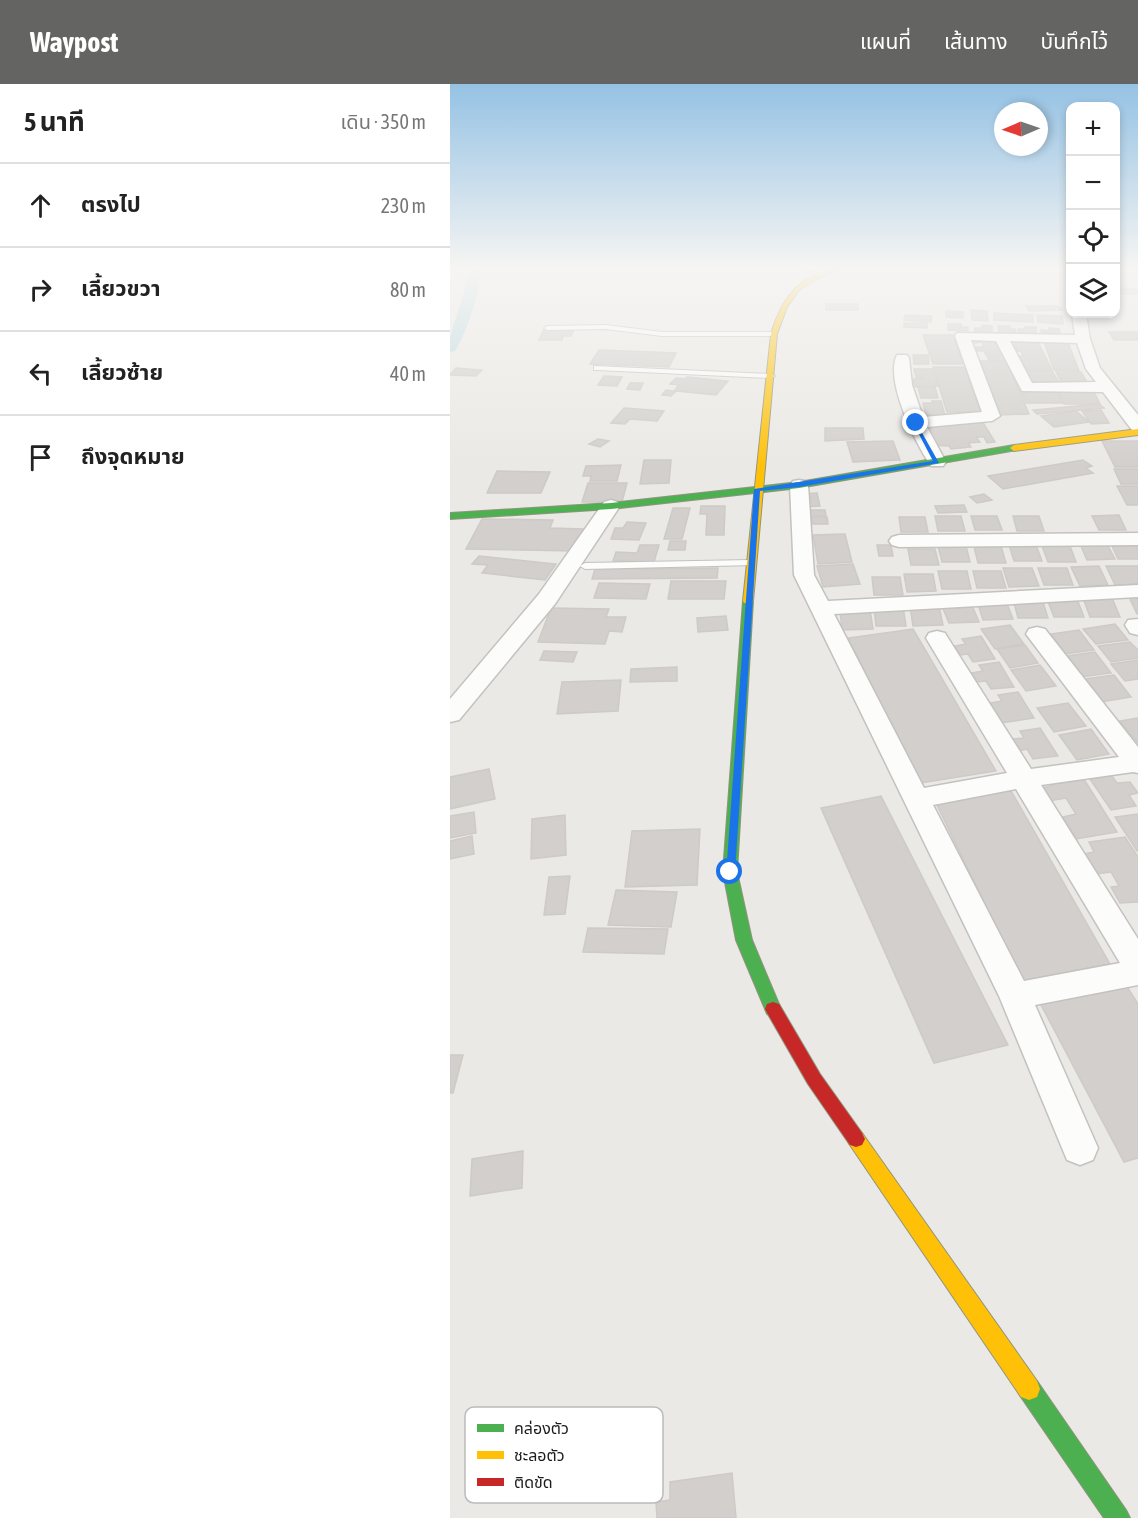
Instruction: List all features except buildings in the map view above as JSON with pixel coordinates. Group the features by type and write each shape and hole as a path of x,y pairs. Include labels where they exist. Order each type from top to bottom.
{"street":[{"path":"1082,333 1093,369 1138,426"},
{"path":"774,334 757,489 730,872 744,940 770,1005 814,1079 1118,1518"},
{"path":"916,423 992,416 962,336 1083,339"},
{"path":"1001,336 1027,388 1106,387"},
{"path":"902,358 901,372 916,423 937,462"},
{"path":"450,516 611,506 799,485 1021,447 1138,432"},
{"path":"799,485 804,574 1015,996 1080,1148"},
{"path":"450,715 547,599 611,506"},
{"path":"900,541 1138,539"},
{"path":"820,608 1138,591"},
{"path":"1037,634 1138,763"},
{"path":"937,638 1138,965"},
{"path":"915,799 1022,779 1138,763"},
{"path":"1015,996 1138,972"}],"lane":[{"path":"653,333 774,334"},
{"path":"597,368 771,376"},
{"path":"585,566 751,563"}],"waterway":[{"path":"450,348 458,333"}],"traffic: fast":[{"path":"450,516 611,506 799,485 1014,448"},
{"path":"748,601 730,872 744,940 773,1009"},
{"path":"1029,1389 1118,1518"}],"traffic: slow":[{"path":"748,601 774,333"},
{"path":"1014,448 1138,432"},
{"path":"856,1139 1029,1389"}],"traffic: jam":[{"path":"773,1009 814,1079 856,1139"}],"route":[{"path":"730,872 757,489 799,485 937,462 916,423"}]}
